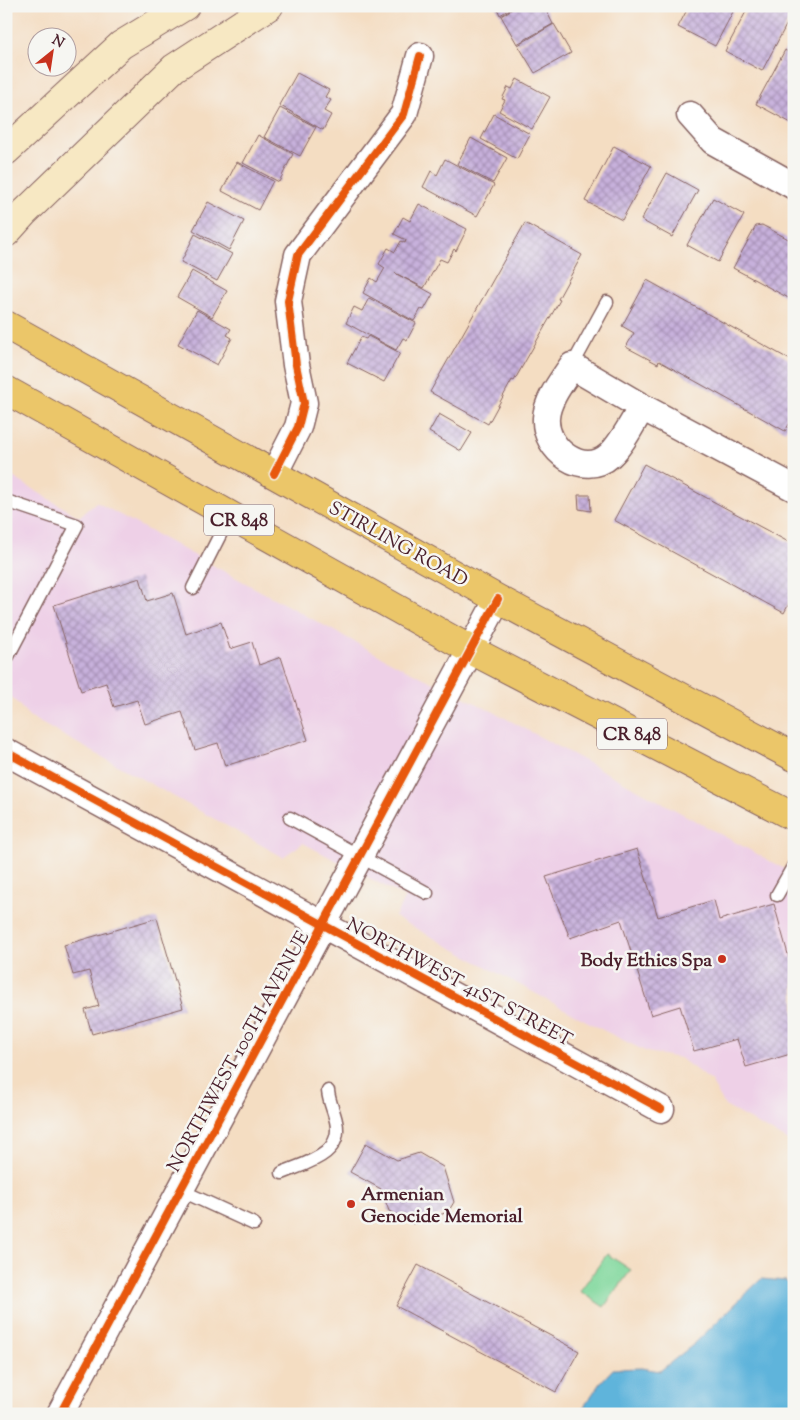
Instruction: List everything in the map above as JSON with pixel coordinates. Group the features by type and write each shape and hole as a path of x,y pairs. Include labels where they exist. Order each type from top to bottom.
{"main road":[{"path":"6,151 121,45 185,6"},
{"path":"6,233 24,213 174,68 269,6"},
{"name":"STIRLING ROAD","path":"6,326 498,599 794,757"},
{"name":"CR 848","path":"6,390 471,650 794,817"}],"street":[{"path":"274,474 298,427 304,403 296,365 288,301 298,255 404,114 420,56"},
{"path":"690,115 713,141 794,186"},
{"path":"642,407 609,456 598,462 576,462 567,458 554,447 546,428 546,417 551,402 572,366 642,407 794,488"},
{"name":"NORTHWEST 100TH AVENUE","path":"60,1414 324,926 498,599"},
{"name":"NORTHWEST 41ST STREET","path":"6,752 661,1109"}],"lane":[{"path":"572,366 606,302"},
{"path":"6,501 77,525 6,660"},
{"path":"192,588 230,515"},
{"path":"290,818 361,855 427,893"},
{"path":"777,895 794,865"},
{"path":"282,1173 316,1160 334,1144 337,1134 337,1122 328,1091"},
{"path":"180,1190 254,1224"}],"shaded area":[{"path":"6,473 79,517 96,502 401,667 492,711 794,874 794,1144 725,1106 711,1081 680,1058 647,1052 395,917 405,897 303,843 283,857 30,717 6,691"}],"green space":[{"path":"607,1254 631,1270 604,1307 580,1291"}],"water":[{"path":"761,1279 786,1281 794,1289 794,1414 579,1414 600,1383 613,1369 641,1368 660,1371 694,1344"}],"building":[{"path":"496,6 515,6 500,15"},
{"path":"517,6 544,6 553,24 517,44 501,16"},
{"path":"689,6 736,6 715,46 678,27"},
{"path":"749,6 772,6 791,16 762,71 725,51"},
{"path":"554,24 571,53 535,73 518,45"},
{"path":"785,50 794,55 793,124 756,104"},
{"path":"297,73 329,90 325,97 331,100 324,111 331,115 323,130 279,105"},
{"path":"517,79 550,97 532,129 499,111 505,100 502,99 508,87 512,89"},
{"path":"280,108 316,127 300,156 264,137"},
{"path":"494,114 530,134 517,159 481,139"},
{"path":"258,135 293,154 279,182 243,163"},
{"path":"471,138 507,158 493,183 457,164"},
{"path":"614,146 651,166 622,220 585,201"},
{"path":"445,159 494,185 477,216 423,187 431,171 437,175"},
{"path":"237,162 273,181 258,210 222,191"},
{"path":"667,173 698,190 672,237 641,220"},
{"path":"713,198 744,215 718,262 687,245"},
{"path":"208,202 244,221 229,250 193,230"},
{"path":"419,204 467,229 456,251 454,249 447,262 440,259 424,288 395,273 433,294 424,310 421,309 414,321 363,293 371,278 377,282 385,268 379,264 388,248 395,252 401,241 405,243 406,240 394,234 403,217 410,221"},
{"path":"525,223 582,255 558,299 560,300 488,424 430,392"},
{"path":"762,225 794,242 794,301 733,268 756,226"},
{"path":"195,234 232,254 217,281 181,262"},
{"path":"192,271 227,291 212,317 177,297"},
{"path":"647,280 794,362 794,416 785,431 659,361 658,364 626,347 634,333 622,326"},
{"path":"369,298 416,323 407,340 403,338 396,350 346,323 354,307 362,311"},
{"path":"197,310 231,329 227,335 232,338 217,365 178,344"},
{"path":"368,336 400,353 384,382 347,363 361,337 366,339"},
{"path":"439,414 472,433 461,451 429,432"},
{"path":"644,464 794,545 794,594 784,613 614,520"},
{"path":"578,495 590,495 591,511 579,509"},
{"path":"140,578 147,601 173,593 186,634 221,622 230,649 252,642 259,665 281,657 308,740 225,766 218,743 195,750 182,712 145,724 137,700 114,707 106,683 81,691 54,605"},
{"path":"637,849 658,917 714,900 719,920 774,904 789,958 794,956 794,1053 746,1067 737,1039 694,1051 680,1006 651,1015 621,920 570,938 546,877"},
{"path":"157,918 183,1008 92,1034 85,1010 99,1006 89,971 73,975 64,945"},
{"path":"366,1143 397,1160 419,1153 443,1167 454,1202 448,1212 413,1224 389,1211 381,1189 350,1172"},
{"path":"418,1265 579,1351 556,1392 396,1306"}],"cycle path":[{"path":"274,474 298,427 304,403 296,365 288,301 298,255 404,114 420,56"},
{"path":"60,1414 498,599"},
{"path":"6,752 661,1109"}],"place":[{"name":"Body Ethics Spa","path":"722,959"},
{"name":"Armenian Genocide Memorial","path":"351,1204"}]}
